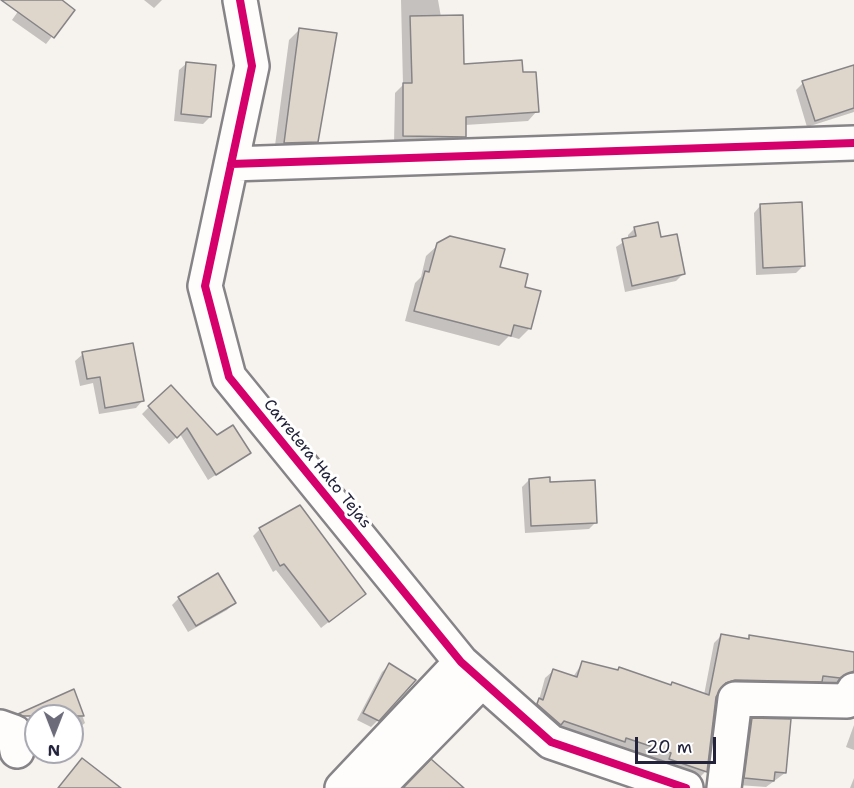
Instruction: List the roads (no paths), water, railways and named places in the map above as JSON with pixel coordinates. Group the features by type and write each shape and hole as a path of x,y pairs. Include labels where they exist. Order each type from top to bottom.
{"street":[{"name":"Carretera Hato Tejas","path":"240,0 252,66 205,286 229,377 472,671 551,742 686,788"},
{"path":"231,164 854,143"},
{"path":"342,788 472,671"},
{"path":"380,788 472,671"},
{"path":"724,788 735,699 847,701 854,690"}]}
